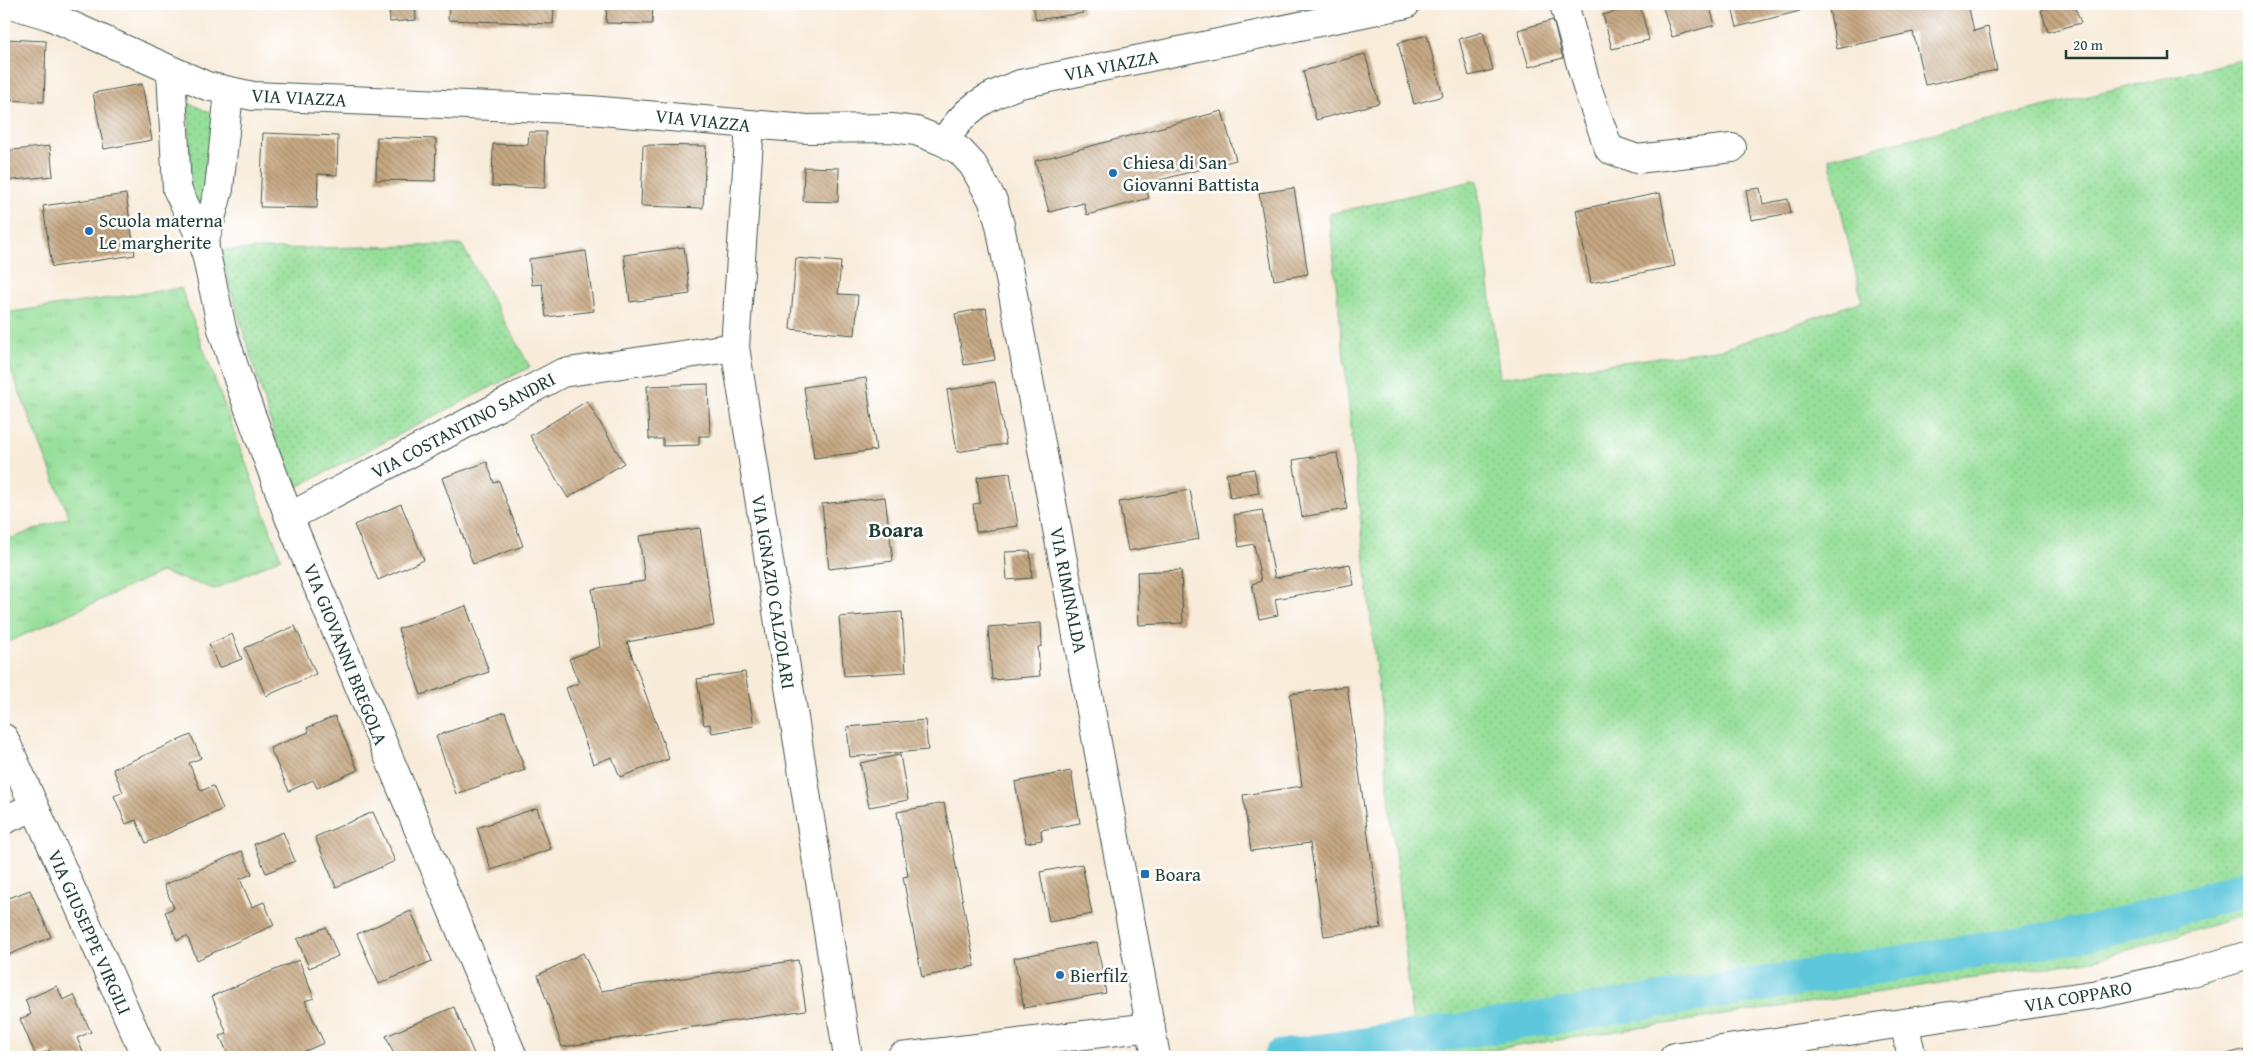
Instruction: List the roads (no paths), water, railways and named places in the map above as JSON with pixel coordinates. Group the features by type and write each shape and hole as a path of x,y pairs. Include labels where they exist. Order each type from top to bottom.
{"street":[{"name":"VIA VIAZZA","path":"11,4 50,16 171,71 207,86 229,92 294,98 617,112 807,129 891,128 916,130 944,142 956,122 973,106 995,93 1020,84 1389,6"},
{"path":"1564,4 1587,87 1609,149 1637,159 1732,148"},
{"name":"VIA GIOVANNI BREGOLA","path":"171,71 177,189 204,244 222,329 239,382 289,517 513,1057"},
{"name":"VIA GIOVANNI BREGOLA","path":"204,244 220,189 229,92"},
{"name":"VIA IGNAZIO CALZOLARI","path":"750,125 735,347 848,1057"},
{"name":"VIA RIMINALDA","path":"944,142 960,152 973,165 993,201 1000,225 1156,1057"},
{"name":"VIA COSTANTINO SANDRI","path":"289,517 562,373 735,347"},
{"name":"VIA GIUSEPPE VIRGILI","path":"4,738 146,1057"},
{"path":"4,820 34,807"},
{"name":"VIA COPPARO","path":"1674,1057 2098,994 2186,974 2249,955"},
{"path":"1904,1024 1912,1057"},
{"path":"901,1057 1151,1027"}],"waterway":[{"path":"1281,1057 1495,1026 2091,933 2249,887"}],"place":[{"name":"Chiesa di San Giovanni Battista","path":"1113,173"},
{"name":"Scuola materna Le margherite","path":"89,231"},
{"name":"Boara","path":"1145,874"},
{"name":"Bierfilz","path":"1060,975"}],"district":[{"name":"Boara","path":"896,529"}]}
